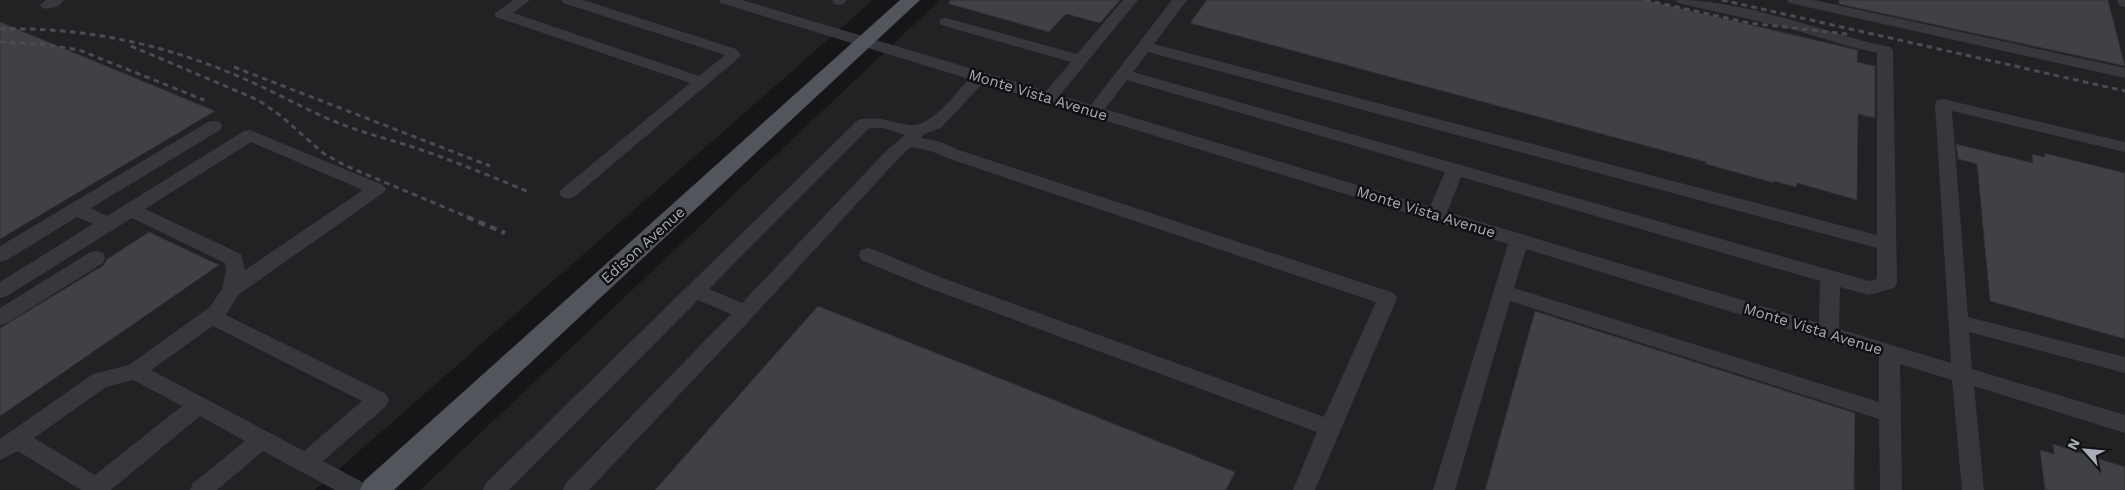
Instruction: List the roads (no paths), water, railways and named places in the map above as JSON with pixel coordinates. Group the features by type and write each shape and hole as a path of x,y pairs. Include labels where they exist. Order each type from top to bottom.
{"main road":[{"name":"Edison Avenue","path":"374,490 911,0"}],"street":[{"path":"523,0 501,14 701,82"},
{"path":"568,0 730,52 733,56 568,193"},
{"name":"Monte Vista Avenue","path":"726,0 2125,424"},
{"path":"1050,98 1131,0"},
{"path":"1094,112 1180,0"},
{"path":"1123,74 1869,288 1888,282 1885,50 1849,42 1796,25 1683,0"},
{"path":"1794,0 2125,73"},
{"path":"946,22 1081,60"},
{"path":"1145,46 1887,244"},
{"path":"574,490 892,155 914,136 934,124 980,77"},
{"path":"1973,490 1962,374 1943,104 2125,147"},
{"path":"494,490 864,124 879,121 912,132 914,136 953,154 1387,298 1304,490"},
{"path":"0,255 214,126"},
{"path":"0,291 250,135 377,189 231,290"},
{"path":"1436,215 1455,169"},
{"path":"76,209 108,224"},
{"path":"131,210 234,259 236,271 231,290 217,312 135,371 100,380 8,445 96,489 199,406"},
{"path":"1520,240 1504,292 1890,414"},
{"path":"868,255 933,282 1330,428"},
{"path":"0,318 96,258"},
{"path":"1829,334 1830,277"},
{"path":"695,291 745,312"},
{"path":"1958,322 2125,365"},
{"path":"1889,352 1891,490"},
{"path":"135,371 356,490"},
{"path":"202,490 262,439"}],"lane":[{"path":"1444,490 1504,292"},
{"path":"211,316 378,400 306,463"}],"railway":[{"path":"1645,0 1749,23 1847,34"},
{"path":"1722,0 2125,91"},
{"path":"0,29 32,29 96,35 157,48 187,57 247,80 336,122 433,154 529,192"},
{"path":"0,42 42,44 79,50 204,100"},
{"path":"131,46 258,100 281,116 323,153 346,166 470,218"},
{"path":"234,67 490,166"},
{"path":"467,217 505,233"}]}
